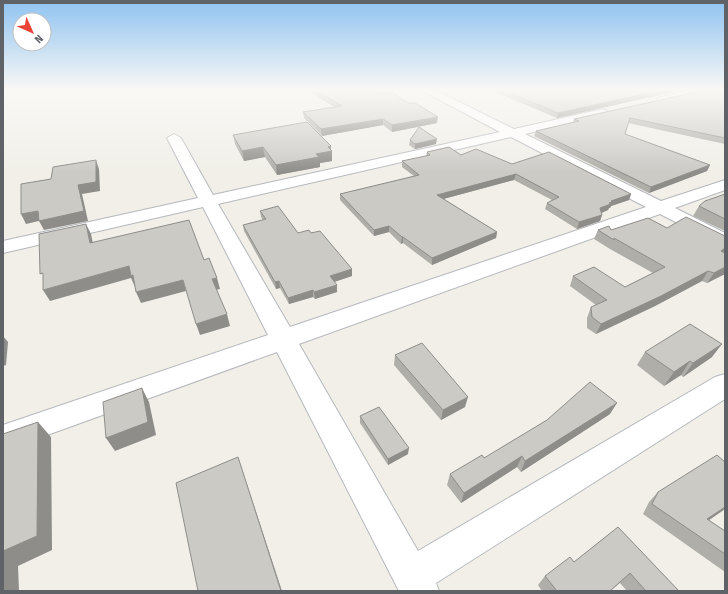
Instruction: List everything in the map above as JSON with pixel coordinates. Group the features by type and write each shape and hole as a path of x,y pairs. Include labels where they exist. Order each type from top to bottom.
{"street":[{"path":"480,118 725,240"},
{"path":"3,247 583,118"},
{"path":"174,138 416,584 725,385"},
{"path":"3,438 725,185"}],"building":[{"path":"309,118 434,118 392,125 383,119 321,129"},
{"path":"580,118 725,118 725,138 630,118 625,134 710,165 651,187 536,131 579,121 574,119"},
{"path":"307,122 331,146 328,147 332,151 316,154 319,157 276,165 263,147 242,151 233,135"},
{"path":"419,127 437,139 415,144 410,140"},
{"path":"449,147 461,155 476,149 512,164 549,152 631,194 611,201 613,202 609,203 611,204 600,208 602,215 579,222 547,203 559,197 516,174 437,195 497,232 432,258 389,226 374,230 340,194 419,175 402,161 430,155 427,152"},
{"path":"96,160 96,182 78,185 84,211 39,221 38,211 21,214 21,184 51,179 53,167"},
{"path":"725,194 725,219 699,206 705,201"},
{"path":"278,206 298,233 309,230 311,233 320,231 352,269 330,276 337,285 314,292 313,290 288,298 279,281 275,282 243,225 266,219 260,211"},
{"path":"686,217 725,236 725,248 721,251 725,253 725,267 714,273 708,271 661,296 601,324 592,317 591,307 607,300 573,276 594,267 625,287 665,267 598,230 609,226 611,230 648,218 667,228"},
{"path":"189,220 204,260 209,258 217,278 212,279 227,314 196,324 183,280 136,292 133,275 131,276 129,266 43,290 43,273 40,274 39,234 86,224 90,243"},
{"path":"690,324 722,344 693,363 690,361 674,372 645,352"},
{"path":"422,343 468,397 443,410 395,355"},
{"path":"590,382 617,403 525,461 522,456 464,493 450,474 482,455 484,458 547,420"},
{"path":"142,388 148,422 106,438 103,402"},
{"path":"379,407 409,448 388,459 360,416"},
{"path":"38,422 37,536 3,551 3,434"},
{"path":"717,455 725,462 725,507 707,519 725,531 725,554 652,504 658,492"},
{"path":"238,457 281,591 198,591 176,483"},
{"path":"618,527 679,591 646,591 630,573 610,591 557,591 545,576 570,557 574,562"}]}
